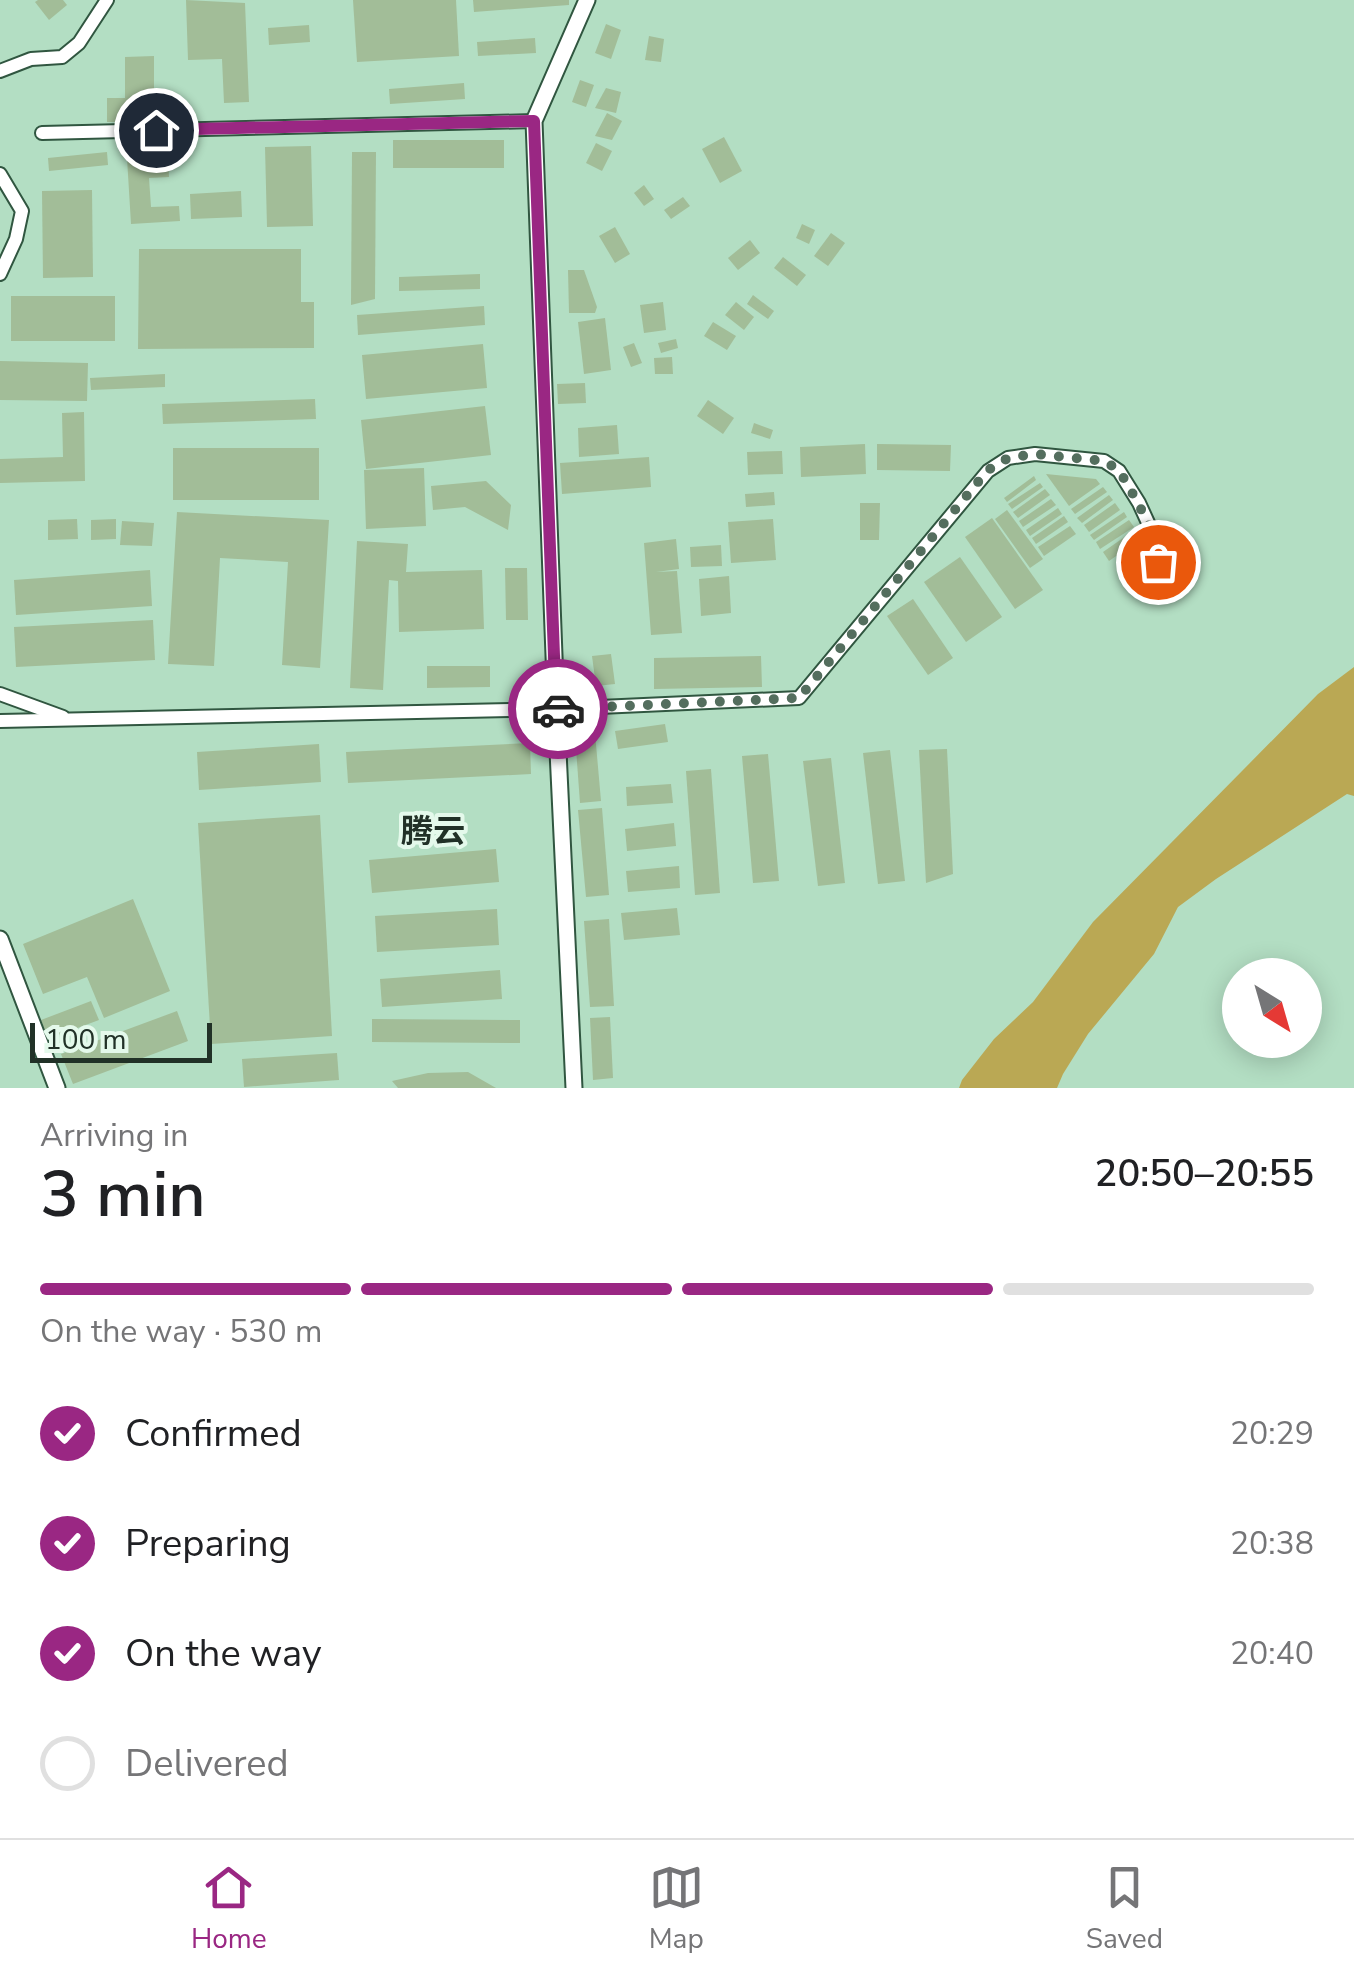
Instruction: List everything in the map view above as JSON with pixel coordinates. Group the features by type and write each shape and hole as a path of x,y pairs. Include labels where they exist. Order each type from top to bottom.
{"street":[{"path":"0,71 30,59 62,57 79,43 107,0"},
{"path":"574,1088 534,121 588,0"},
{"path":"42,134 534,121"},
{"path":"0,174 22,211 16,239 0,274"},
{"path":"0,721 556,709 799,698 988,470 1008,458 1035,454 1104,461 1119,470 1155,538 1158,562"},
{"path":"0,694 70,720"},
{"path":"0,939 57,1088"}],"shaded area":[{"path":"1354,667 1354,796 1347,794 1178,907 1154,954 1088,1034 1057,1088 959,1088 994,1039 1033,1002 1093,922 1318,694"}],"building":[{"path":"63,0 67,5 49,20 35,2"},
{"path":"186,0 245,3 249,102 224,103 222,59 188,60"},
{"path":"353,0 456,0 459,56 357,62"},
{"path":"473,0 569,0 569,5 474,12"},
{"path":"606,24 621,30 611,59 595,53"},
{"path":"309,25 310,42 269,45 268,28"},
{"path":"649,36 664,39 661,62 645,60"},
{"path":"535,38 536,53 478,56 477,42"},
{"path":"154,56 154,122 107,122 107,98 125,98 125,57"},
{"path":"580,80 594,85 586,107 572,102"},
{"path":"464,83 465,99 390,104 389,89"},
{"path":"606,88 621,92 616,113 595,108"},
{"path":"607,113 622,121 612,140 595,136"},
{"path":"724,137 742,171 720,183 702,149"},
{"path":"393,140 504,140 504,168 393,168"},
{"path":"596,143 612,151 602,171 586,163"},
{"path":"311,146 313,226 267,227 265,147"},
{"path":"107,152 108,165 49,171 48,158"},
{"path":"352,152 376,152 375,299 351,305"},
{"path":"168,156 169,177 149,178 151,207 179,206 180,221 131,224 127,158"},
{"path":"644,185 654,199 644,206 634,193"},
{"path":"92,190 93,277 43,278 42,191"},
{"path":"241,191 242,217 191,219 190,194"},
{"path":"683,197 690,206 671,219 664,210"},
{"path":"802,224 815,230 809,244 796,238"},
{"path":"615,227 630,254 615,263 599,236"},
{"path":"831,233 845,243 828,266 814,256"},
{"path":"750,240 760,253 738,270 728,258"},
{"path":"139,249 301,249 301,302 314,302 314,348 138,349"},
{"path":"783,257 806,275 797,286 774,268"},
{"path":"568,270 584,270 597,307 595,313 569,313"},
{"path":"480,274 480,289 399,291 399,277"},
{"path":"753,295 774,311 768,319 747,304"},
{"path":"11,296 115,296 115,341 11,341"},
{"path":"663,302 666,330 644,333 640,305"},
{"path":"736,302 754,317 744,330 725,315"},
{"path":"484,306 485,325 358,335 357,315"},
{"path":"605,318 611,370 584,374 578,322"},
{"path":"713,322 736,336 727,350 704,336"},
{"path":"676,339 678,348 661,353 658,343"},
{"path":"634,343 642,363 631,367 623,347"},
{"path":"483,344 487,388 366,399 362,355"},
{"path":"672,357 673,374 655,374 654,358"},
{"path":"0,361 88,363 87,401 0,400"},
{"path":"165,374 165,387 91,390 90,378"},
{"path":"585,383 586,403 558,404 557,384"},
{"path":"315,399 316,419 163,424 162,404"},
{"path":"708,400 734,418 723,434 697,416"},
{"path":"485,406 491,455 366,469 361,420"},
{"path":"84,412 85,481 0,483 0,459 63,457 62,413"},
{"path":"754,423 773,430 770,439 751,433"},
{"path":"617,425 619,454 579,457 578,428"},
{"path":"865,444 866,474 801,477 800,447"},
{"path":"877,444 951,445 950,471 877,470"},
{"path":"173,448 319,448 319,500 173,500"},
{"path":"782,451 783,474 748,475 747,452"},
{"path":"649,457 651,487 562,494 560,463"},
{"path":"424,468 426,526 366,529 364,470"},
{"path":"1046,474 1096,479 1100,484 1069,506"},
{"path":"1034,476 1036,480 1007,502 1004,498"},
{"path":"486,481 511,505 508,530 465,507 433,510 431,486"},
{"path":"1040,483 1043,487 1012,509 1008,504"},
{"path":"1103,487 1107,492 1075,514 1071,509"},
{"path":"1045,489 1050,495 1018,518 1013,512"},
{"path":"774,492 775,505 746,507 745,494"},
{"path":"1109,495 1113,500 1082,523 1077,518"},
{"path":"1051,499 1056,505 1023,527 1019,521"},
{"path":"860,503 880,503 879,540 860,540"},
{"path":"1115,503 1120,510 1089,532 1084,525"},
{"path":"1058,508 1062,514 1030,536 1026,530"},
{"path":"1007,510 1043,559 1030,568 995,519"},
{"path":"177,512 329,520 320,668 282,665 288,562 220,558 214,666 168,664"},
{"path":"1124,512 1127,517 1094,540 1090,535"},
{"path":"1064,516 1068,522 1036,544 1032,538"},
{"path":"992,518 1043,590 1015,609 965,537"},
{"path":"77,519 78,539 48,540 48,520"},
{"path":"116,519 116,539 91,540 91,520"},
{"path":"773,519 776,560 731,563 728,522"},
{"path":"1129,520 1134,527 1100,549 1096,542"},
{"path":"122,521 154,523 152,546 120,545"},
{"path":"1070,526 1076,534 1044,556 1038,547"},
{"path":"1136,529 1142,538 1109,561 1103,552"},
{"path":"676,539 679,569 656,572 677,571 682,633 651,635 644,543"},
{"path":"357,541 408,544 406,572 482,570 484,629 399,632 398,581 389,580 383,690 350,688"},
{"path":"721,545 722,566 691,567 690,547"},
{"path":"960,557 1002,617 966,642 924,582"},
{"path":"505,568 527,568 528,620 506,620"},
{"path":"150,570 152,606 16,615 14,580"},
{"path":"729,576 731,613 701,616 699,579"},
{"path":"913,599 953,658 928,675 887,616"},
{"path":"153,620 155,660 16,667 14,627"},
{"path":"611,654 615,684 596,686 592,656"},
{"path":"761,656 762,687 654,689 654,658"},
{"path":"427,666 490,666 490,687 427,688"},
{"path":"665,724 668,742 618,749 615,731"},
{"path":"595,733 601,801 580,803 575,735"},
{"path":"530,743 531,774 348,783 346,752"},
{"path":"319,744 321,782 199,790 197,752"},
{"path":"947,749 953,874 926,883 919,750"},
{"path":"890,750 905,881 878,884 863,753"},
{"path":"768,754 779,881 753,883 742,756"},
{"path":"831,758 845,883 818,886 803,761"},
{"path":"711,769 720,893 695,895 686,771"},
{"path":"671,784 673,803 627,806 626,787"},
{"path":"602,808 609,895 586,897 578,810"},
{"path":"320,815 332,1036 211,1044 198,823"},
{"path":"674,823 676,846 627,851 625,829"},
{"path":"496,849 499,882 372,893 369,860"},
{"path":"679,866 680,888 628,892 626,871"},
{"path":"133,899 170,991 104,1018 87,977 43,994 23,944"},
{"path":"677,908 680,935 624,940 621,913"},
{"path":"497,909 499,945 377,952 375,916"},
{"path":"609,919 614,1006 590,1007 584,921"},
{"path":"500,970 502,999 382,1007 380,979"},
{"path":"91,1001 99,1020 48,1039 41,1020"},
{"path":"177,1011 188,1041 73,1084 61,1054"},
{"path":"610,1017 613,1078 593,1080 590,1018"},
{"path":"372,1019 520,1020 520,1043 372,1042"},
{"path":"337,1053 339,1080 244,1087 242,1059"},
{"path":"468,1072 496,1088 398,1088 392,1081 428,1073"}],"way so far":[{"path":"558,709 799,698 988,470 1008,458 1035,454 1104,461 1119,470 1155,538 1158,562"}],"district":[{"name":"腾云","path":"433,831"}],"route":[{"path":"156,130 534,121 558,709"}]}
